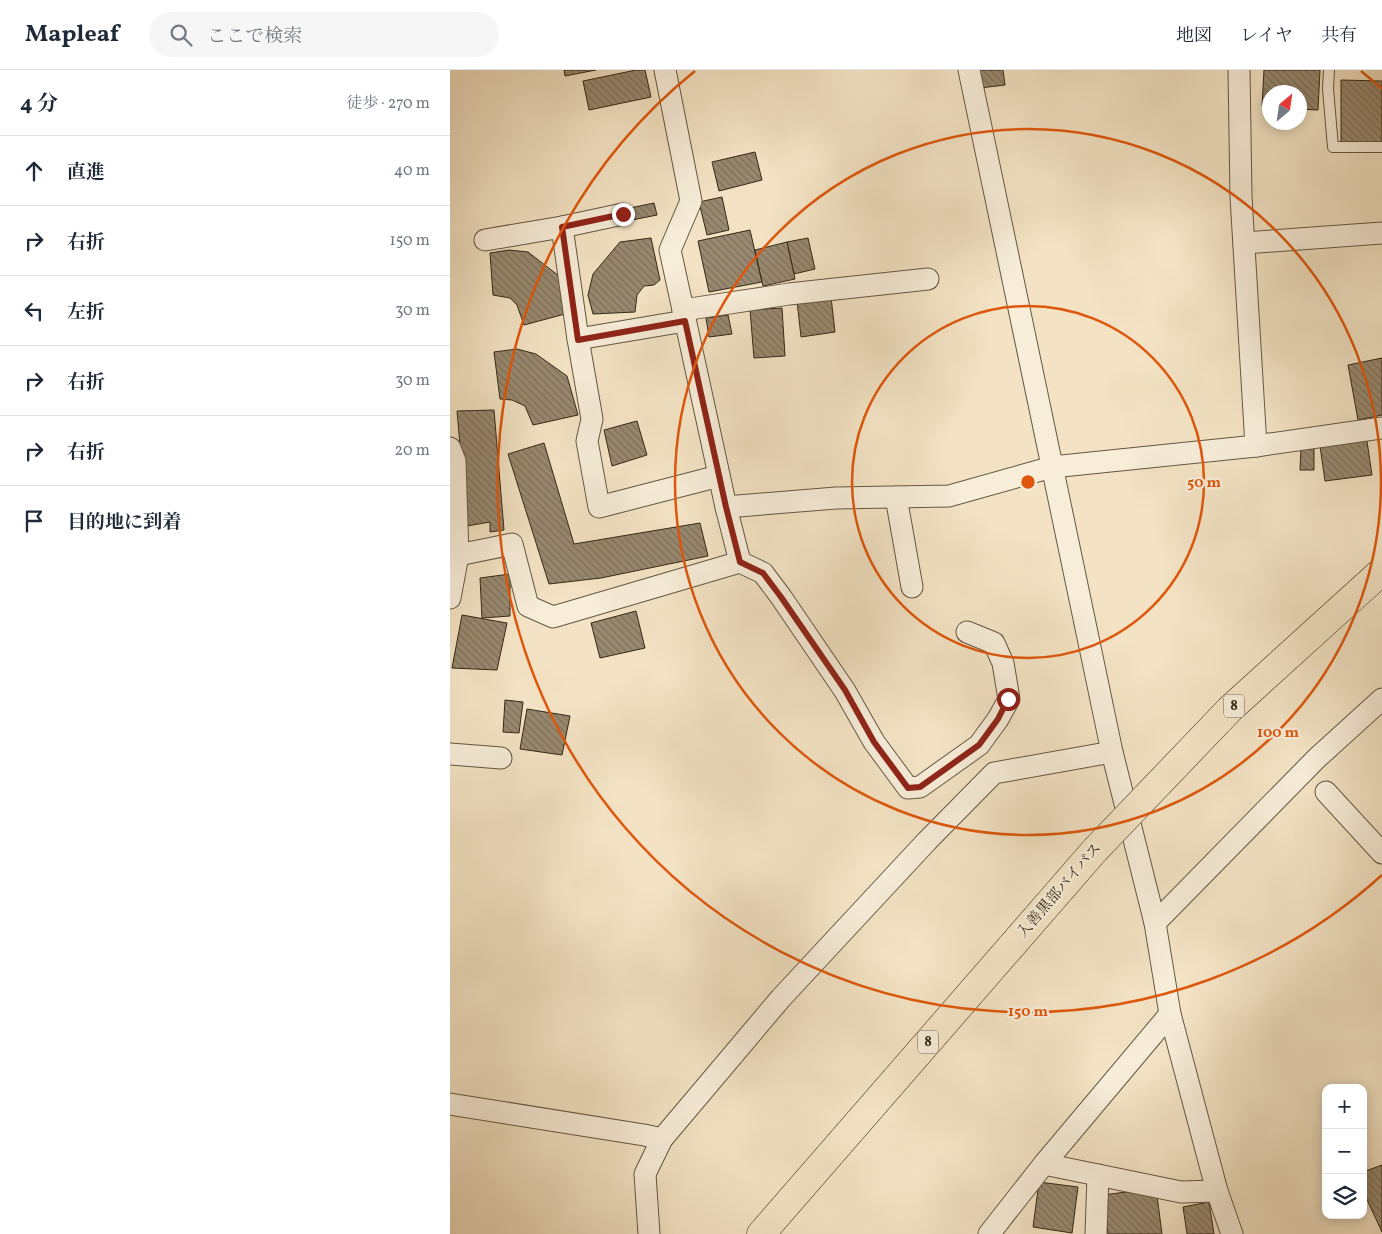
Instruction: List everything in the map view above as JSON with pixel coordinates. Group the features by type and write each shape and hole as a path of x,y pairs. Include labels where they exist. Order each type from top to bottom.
{"highway":[{"name":"入善黒部バイパス","path":"761,1234 1095,850 1230,709 1382,571"}],"street":[{"path":"665,70 691,201 670,250 719,476 740,562"},
{"path":"969,70 1112,752 1155,923 1170,1014 1217,1190 1232,1234"},
{"path":"1239,70 1241,197 1256,446"},
{"path":"485,240 623,214"},
{"path":"562,227 578,340 592,419 587,441 599,508 719,476"},
{"path":"1244,242 1382,234"},
{"path":"578,340 684,315 789,294 928,279"},
{"path":"726,507 836,498 949,496 1052,468 1256,446 1382,428"},
{"path":"450,448 455,461 458,555 450,598"},
{"path":"896,497 912,587"},
{"path":"458,555 512,544 528,606 553,617 740,562 763,573 845,690 874,742 908,788 920,787 979,745 998,719 1008,699 1004,663 994,643 967,632"},
{"path":"1155,923 1317,758 1382,698"},
{"path":"649,1234 645,1174 662,1139 781,998 927,841 994,773 1112,752"},
{"path":"450,754 501,758"},
{"path":"1326,792 1382,853"},
{"path":"989,1234 1044,1164 1170,1014"},
{"path":"450,1104 662,1139"},
{"path":"1044,1164 1181,1192 1217,1190"},
{"path":"1096,1234 1098,1175"}],"lane":[{"path":"1329,70 1328,89 1333,147 1382,147"}],"building":[{"path":"564,70 596,70 565,76"},
{"path":"636,70 645,70 651,97 589,110 583,81"},
{"path":"978,70 1003,70 1005,85 980,88"},
{"path":"1264,70 1320,70 1318,110 1307,109 1307,85 1263,85"},
{"path":"1341,80 1382,81 1382,143 1341,142"},
{"path":"755,152 762,180 719,191 712,162"},
{"path":"722,197 729,230 707,235 699,202"},
{"path":"654,203 657,215 632,220 630,208"},
{"path":"750,230 762,282 709,292 698,241"},
{"path":"651,238 660,280 654,285 644,286 637,295 635,312 593,314 588,295 593,274 620,242"},
{"path":"808,238 815,269 794,274 787,242"},
{"path":"787,242 795,279 763,286 755,250"},
{"path":"509,250 528,252 559,276 565,314 524,325 517,305 510,298 493,295 490,253"},
{"path":"831,297 835,332 801,337 797,301"},
{"path":"782,308 785,356 754,358 750,310"},
{"path":"728,315 732,334 709,337 706,318"},
{"path":"517,349 536,354 567,376 578,415 533,425 525,406 512,400 500,399 494,352"},
{"path":"1382,358 1382,415 1358,420 1348,365"},
{"path":"494,410 504,530 490,532 490,522 467,526 457,411"},
{"path":"637,421 647,455 612,466 604,430"},
{"path":"1367,441 1372,475 1325,481 1320,446"},
{"path":"544,443 574,544 700,523 708,556 601,578 549,584 508,454"},
{"path":"1301,448 1314,449 1314,470 1300,470"},
{"path":"510,574 510,616 482,618 480,578"},
{"path":"636,611 645,648 600,658 591,623"},
{"path":"462,615 507,623 497,670 452,668"},
{"path":"505,700 523,702 519,733 503,732"},
{"path":"527,709 570,716 562,755 520,749"},
{"path":"1382,1165 1382,1232 1367,1200 1367,1171"},
{"path":"1039,1182 1078,1187 1072,1233 1033,1227"},
{"path":"1156,1188 1162,1234 1108,1234 1103,1195"},
{"path":"1209,1202 1214,1234 1187,1234 1183,1207"}],"route":[{"path":"623,214 562,227 578,340 685,321 740,562 763,573 781,597 845,690 874,742 908,788 920,787 979,745 998,719 1008,699"}]}
